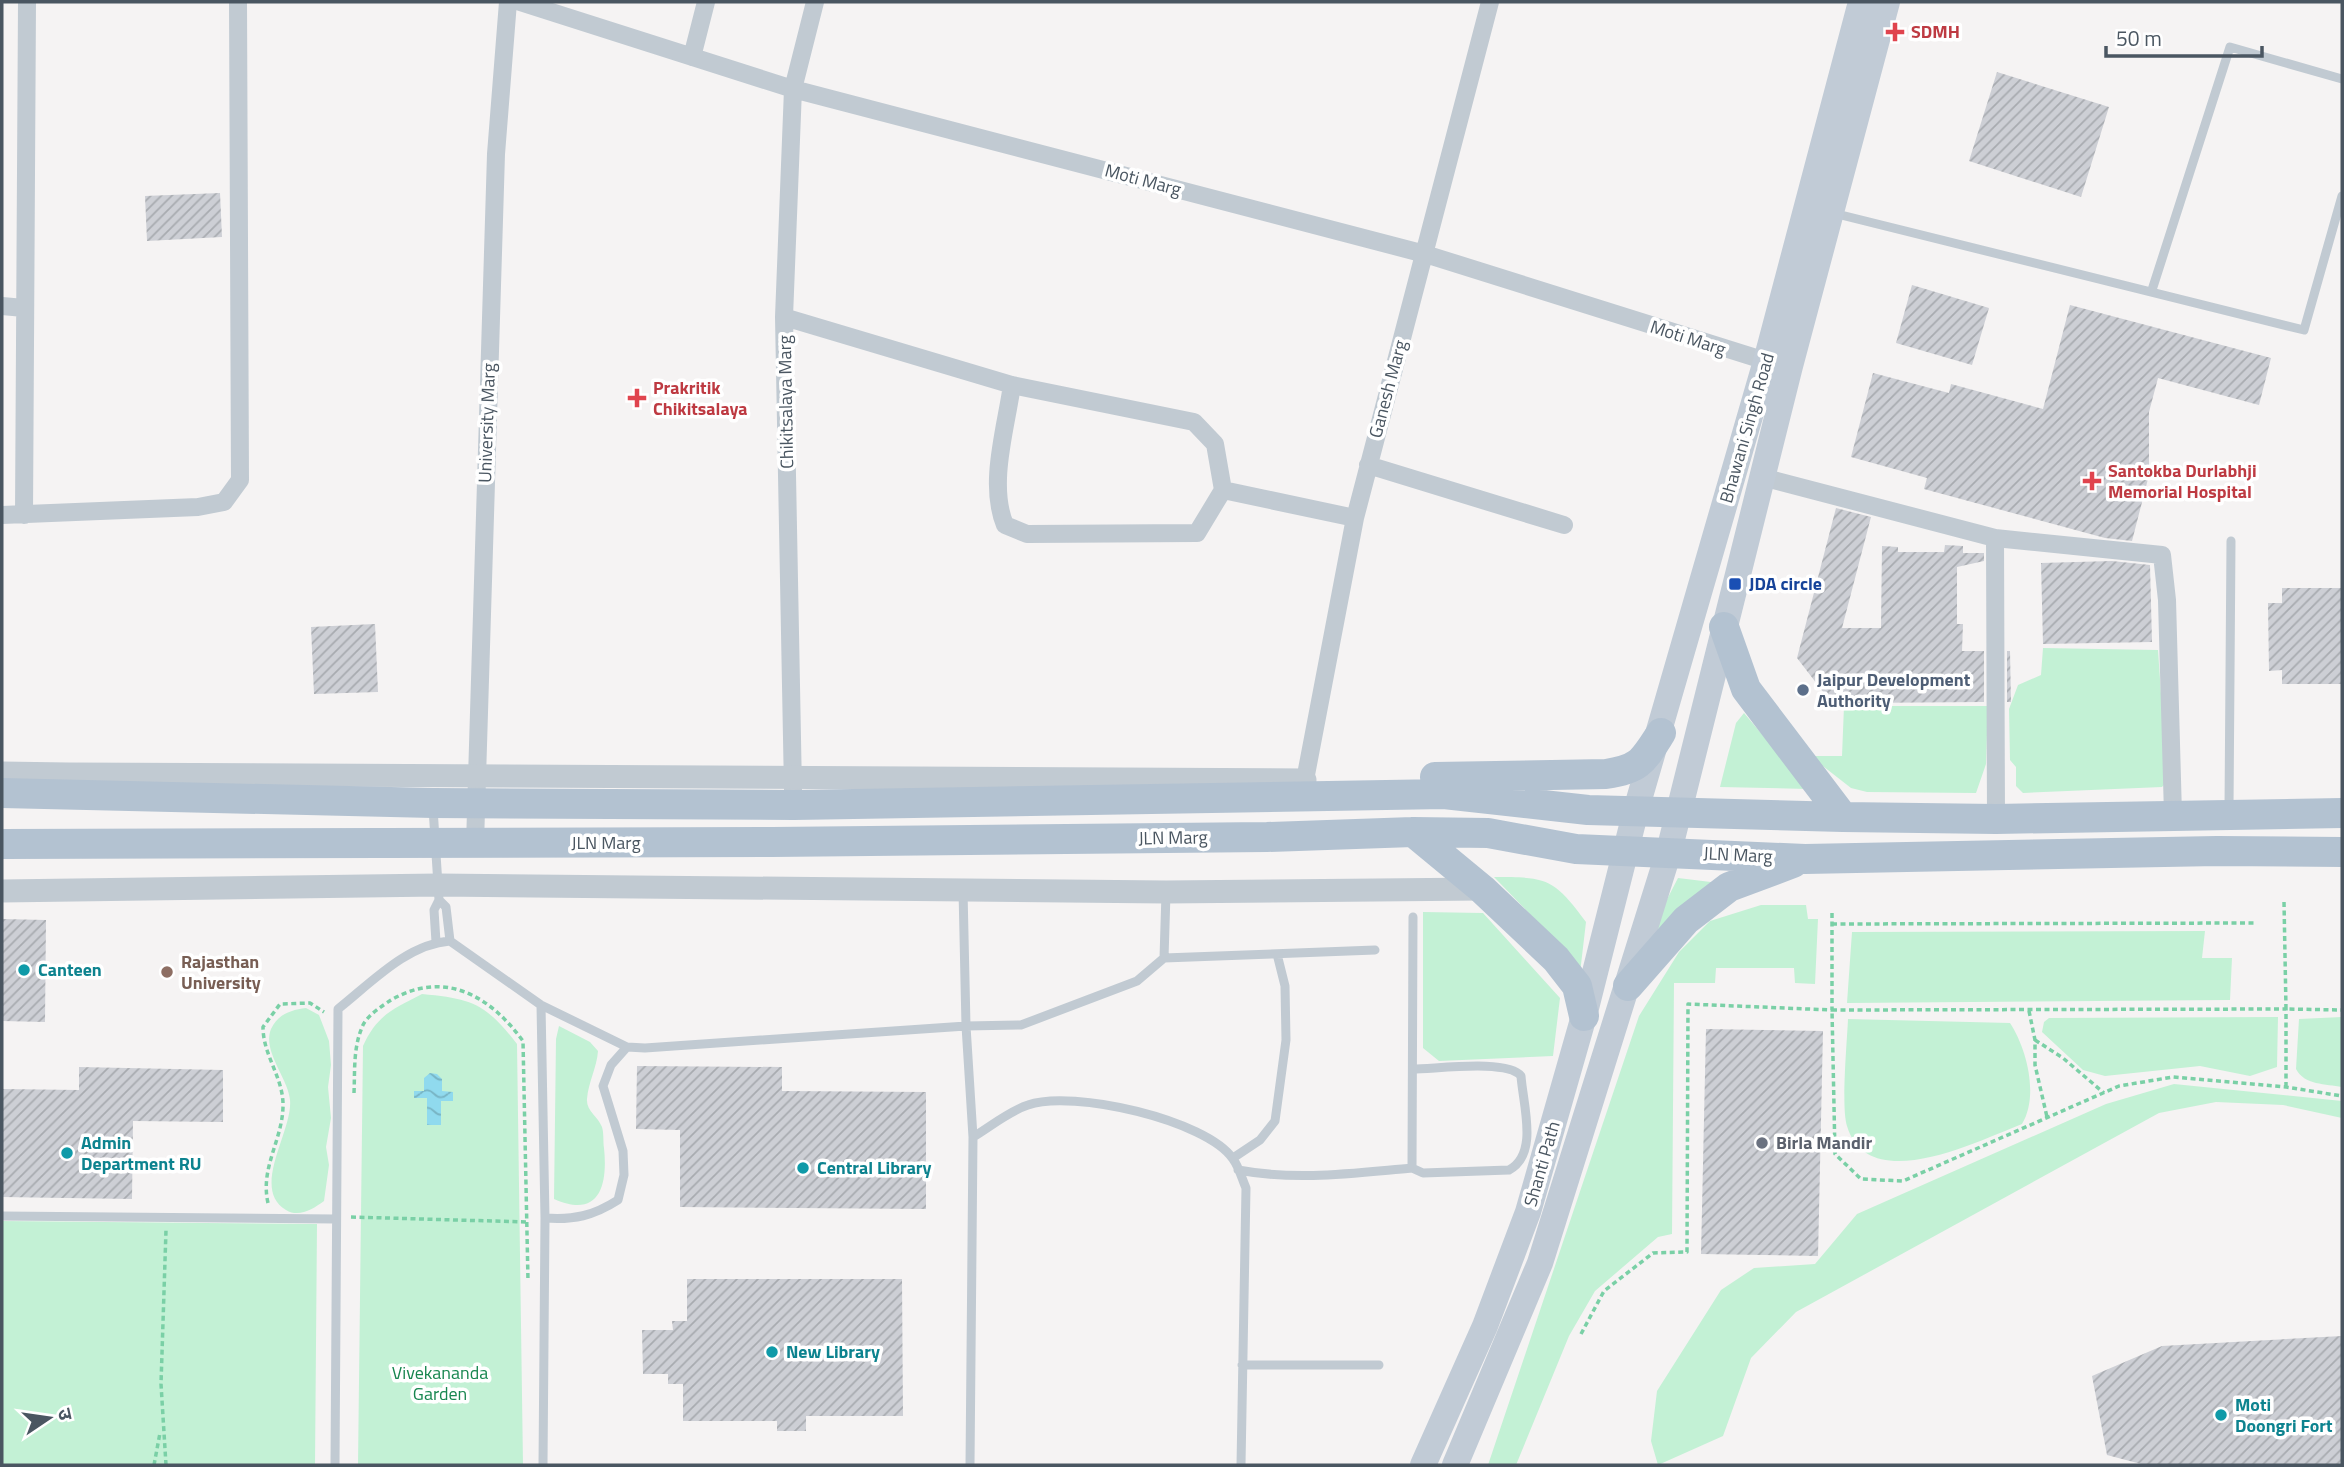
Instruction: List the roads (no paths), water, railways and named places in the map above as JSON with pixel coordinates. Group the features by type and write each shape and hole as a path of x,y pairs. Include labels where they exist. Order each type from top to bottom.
{"main road":[{"name":"Bhawani Singh Road","path":"1625,852 1766,361 1861,2"},
{"name":"Bhawani Singh Road","path":"1455,1465 1540,1263 1669,851 1762,477 1887,2"},
{"path":"1724,627 1746,689 1843,817"},
{"path":"2,793 433,803 475,791 1300,788 1606,774 1632,770 1643,760 1661,733"},
{"path":"1300,788 1444,794 1588,810 1680,810 1843,817 1996,819 2342,813"},
{"path":"1413,832 1482,889 1556,959 1577,986 1584,1016"},
{"name":"JLN Marg","path":"2,844 434,841 475,845 1267,837 1413,832 1488,833 1576,849 1804,859 2217,851 2342,852"},
{"name":"Shanti Path","path":"1423,1465 1485,1326 1528,1212 1584,1016 1625,852"},
{"path":"1628,986 1686,920 1727,889 1804,859"}],"street":[{"path":"24,515 27,2"},
{"path":"2,515 198,507 224,502 240,480 238,2"},
{"name":"University Marg","path":"475,845 496,154 508,2"},
{"name":"Moti Marg","path":"520,2 793,89 1425,254 1766,361"},
{"path":"692,57 706,2"},
{"name":"Chikitsalaya Marg","path":"793,791 784,317 793,89 815,2"},
{"name":"Ganesh Marg","path":"1300,788 1355,518 1490,2"},
{"path":"2,306 24,309"},
{"path":"784,317 1012,385 1194,422 1215,444 1223,491 1197,533 1027,534 1005,525 999,510 999,479 1012,385"},
{"path":"1368,465 1564,525"},
{"path":"1762,477 1995,538 2162,555 2167,600 2173,815"},
{"path":"1223,491 1355,518"},
{"path":"1995,538 1996,819"},
{"path":"2,773 475,791"},
{"path":"2,891 438,893 1482,889"}],"lane":[{"path":"2152,290 2230,47 2342,79"},
{"path":"1831,212 2304,330 2342,196"},
{"path":"2229,815 2231,541"},
{"path":"433,803 438,893 434,910 436,942"},
{"path":"963,890 965,1026 973,1137 971,1465"},
{"path":"1164,958 1166,892"},
{"path":"438,893 446,907 450,941"},
{"path":"1412,1168 1413,917"},
{"path":"335,1465 338,1009 409,954 436,942 450,941 541,1005 627,1047 965,1026 1021,1025 1137,981 1164,958 1375,950"},
{"path":"1233,1157 1260,1140 1275,1121 1286,1040 1285,986 1277,954"},
{"path":"541,1005 545,1217 543,1465"},
{"path":"545,1217 574,1220 600,1212 618,1200 624,1175 623,1151 603,1086 611,1065 627,1047"},
{"path":"1238,1170 1270,1176 1321,1176 1412,1168 1423,1173 1509,1170 1521,1164 1527,1152 1521,1076 1517,1070 1502,1066 1413,1069"},
{"path":"973,1137 1029,1104 1073,1100 1151,1114 1201,1132 1233,1157 1246,1188 1241,1465"},
{"path":"2,1216 336,1219"},
{"path":"1242,1365 1379,1366"}],"water":[{"path":"430,1073 437,1074 442,1079 442,1091 453,1092 453,1101 441,1101 441,1125 427,1125 427,1098 414,1098 414,1091 424,1091 424,1078"}],"place":[{"name":"SDMH","path":"1895,32"},
{"name":"Prakritik Chikitsalaya","path":"637,398"},
{"name":"Santokba Durlabhji Memorial Hospital","path":"2092,481"},
{"name":"JDA circle","path":"1735,584"},
{"name":"Jaipur Development Authority","path":"1803,690"},
{"name":"Canteen","path":"24,970"},
{"name":"Rajasthan University","path":"167,972"},
{"name":"Birla Mandir","path":"1762,1143"},
{"name":"Admin Department RU","path":"67,1153"},
{"name":"Central Library","path":"803,1168"},
{"name":"New Library","path":"772,1352"},
{"name":"Moti Doongri Fort","path":"2221,1415"}],"park label":[{"name":"Vivekananda Garden","path":"440,1383"}]}
